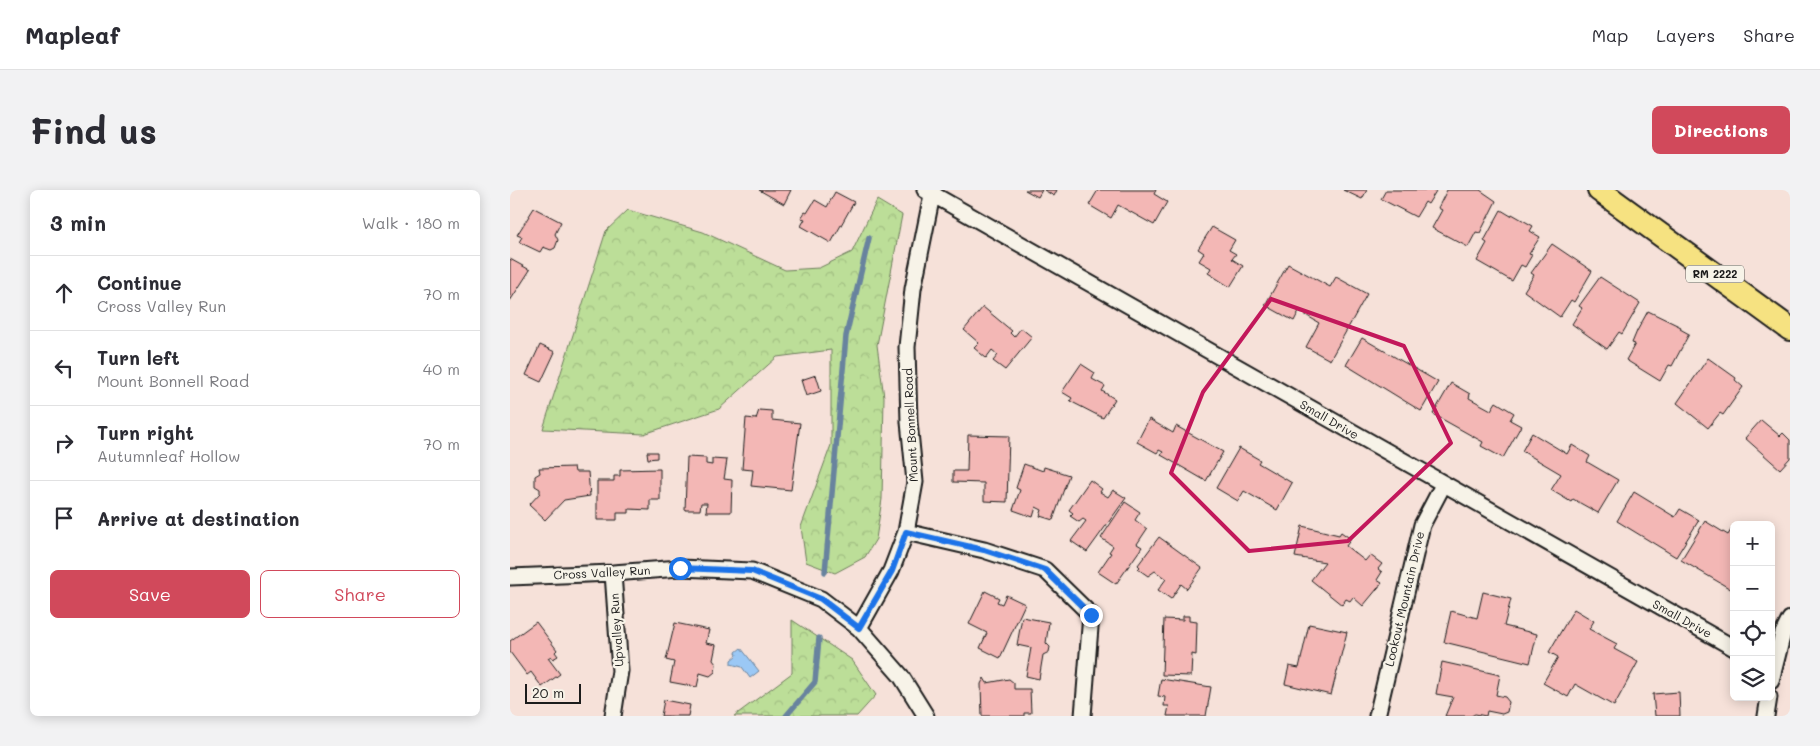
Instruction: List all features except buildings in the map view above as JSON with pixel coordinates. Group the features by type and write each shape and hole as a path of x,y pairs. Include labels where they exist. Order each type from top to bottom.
{"main road":[{"name":"RM 2222","path":"1599,190 1790,329"}],"street":[{"name":"Small Drive","path":"930,191 1443,485 1730,646"},
{"name":"Mount Bonnell Road","path":"859,628 892,571 906,532 915,482 907,347 913,289 930,191"},
{"name":"Lookout Mountain Drive","path":"1377,716 1422,526 1443,485"},
{"path":"906,532 984,550 1045,570 1091,615 1083,716"},
{"name":"Cross Valley Run","path":"510,577 680,568 752,571 821,599 859,628"},
{"name":"Upvalley Run","path":"612,716 620,671 613,573"},
{"path":"1775,662 1783,633 1790,619"},
{"path":"859,628 901,676 926,716"},
{"path":"1766,716 1768,701"}],"highlighted area":[{"path":"1271,299 1404,346 1451,443 1348,541 1249,551 1171,473 1203,392"}],"green space":[{"path":"877,200 902,215 877,345 884,397 882,499 876,539 865,557 835,573 806,562 801,527 831,445 831,350 777,357 719,409 644,434 543,429 606,231 628,210 703,232 785,270 819,268 852,252"},
{"path":"792,620 852,660 876,695 857,716 734,716 792,673"}],"water":[{"path":"741,648 759,671 750,678 742,667 731,664 731,660 737,655 736,652"}],"waterway":[{"path":"825,572 846,336 869,238"},
{"path":"786,716 815,682 819,638"}],"route":[{"path":"680,568 752,571 821,599 859,628 892,571 906,532 984,550 1045,570 1091,615"}]}
